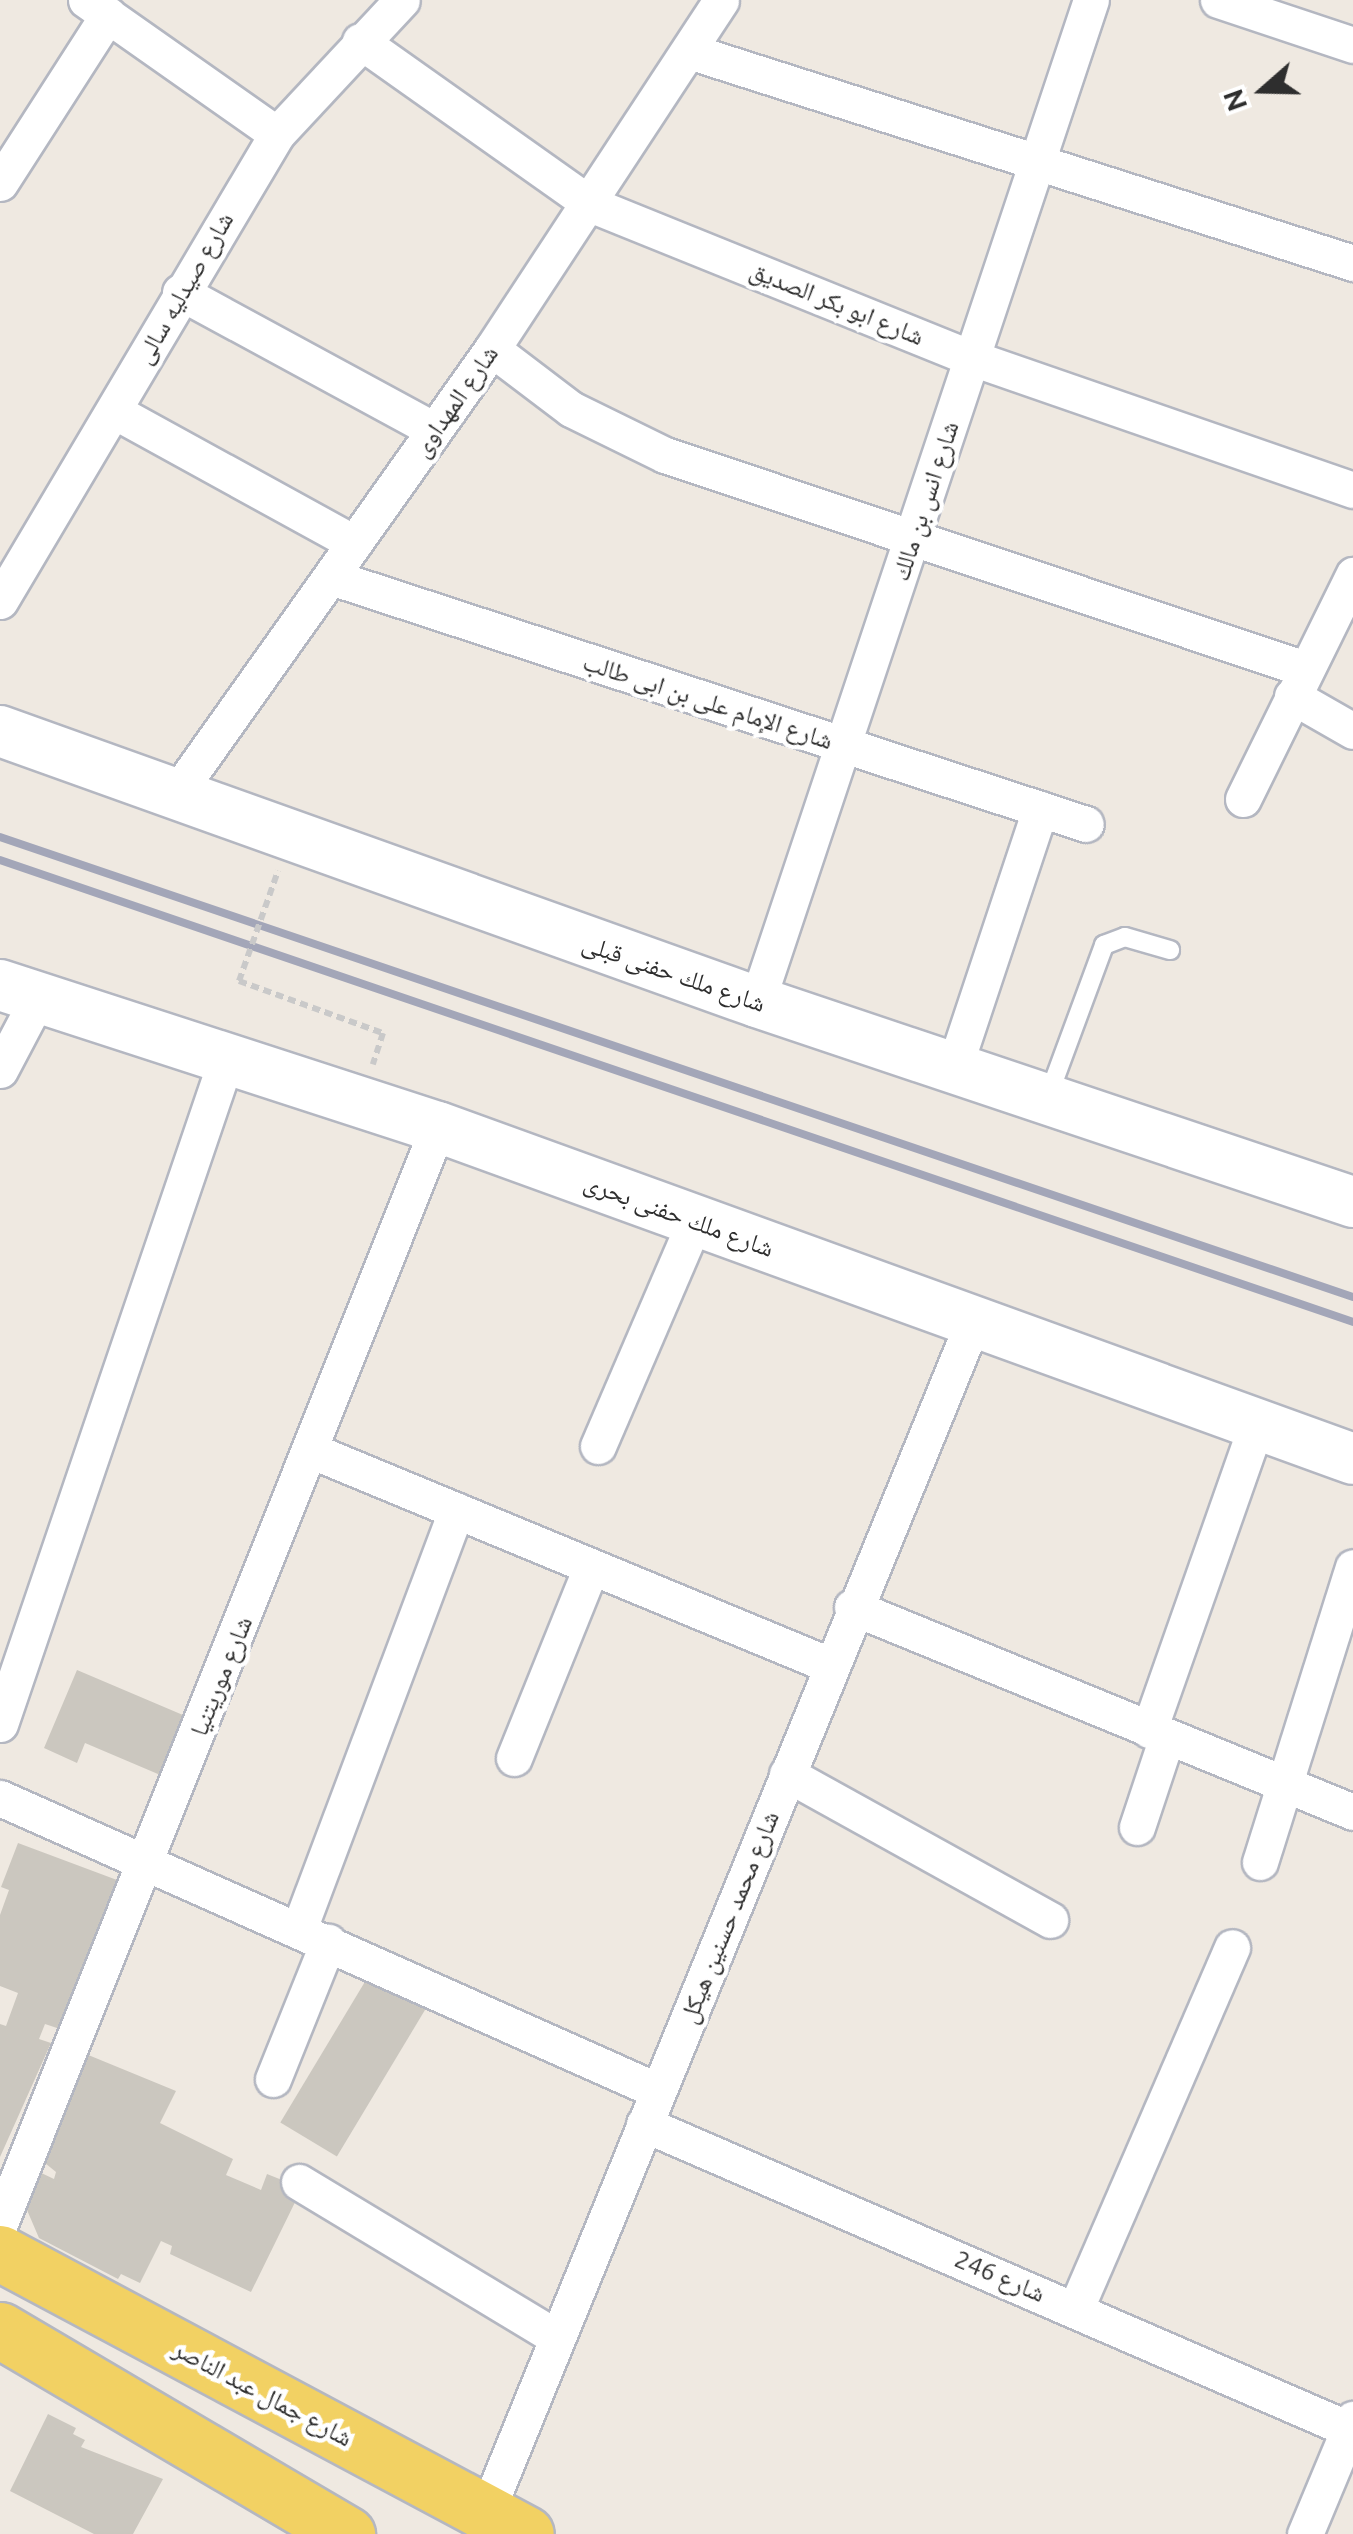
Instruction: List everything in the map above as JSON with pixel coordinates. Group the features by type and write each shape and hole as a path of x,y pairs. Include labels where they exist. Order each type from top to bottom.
{"main road":[{"name":"شارع جمال عبد الناصر","path":"0,2253 506,2524"},
{"path":"0,2330 347,2534"}],"street":[{"name":"شارع صيدليه سالى","path":"0,600 277,134 402,0"},
{"name":"شارع المهداوى","path":"176,794 492,349 692,52 720,0"},
{"name":"شارع انس بن مالك","path":"757,1002 1091,0"},
{"path":"1218,0 1353,45"},
{"path":"0,183 97,8 277,134"},
{"name":"شارع ابو بكر الصديق","path":"360,42 590,204 972,358 1353,490"},
{"path":"692,52 1353,263"},
{"path":"180,292 434,430"},
{"path":"492,349 617,435 912,538 1299,682 1353,731"},
{"path":"114,410 354,543"},
{"path":"1243,800 1353,575"},
{"name":"شارع الإمام على بن ابى طالب","path":"330,576 1086,824"},
{"name":"شارع ملك حفنى قبلى","path":"0,731 757,1002 1047,1100 1350,1193"},
{"path":"954,1068 1040,809"},
{"path":"0,1070 19,992"},
{"name":"شارع ملك حفنى بحرى","path":"19,992 224,1063 438,1127 1353,1458"},
{"path":"0,1724 224,1063"},
{"name":"شارع موريتنيا","path":"0,2224 438,1127"},
{"path":"598,1446 695,1220"},
{"name":"شارع محمد حسنين هيكل","path":"506,2524 554,2336 973,1322"},
{"path":"1138,1826 1158,1733 1256,1424"},
{"path":"310,1450 832,1666"},
{"path":"273,2078 313,1936 456,1511"},
{"path":"1260,1862 1284,1782 1338,1667 1353,1566"},
{"path":"514,1758 591,1567"},
{"path":"852,1607 1353,1812"},
{"path":"787,1774 1050,1920"},
{"path":"0,1798 658,2091"},
{"path":"1076,2308 1232,1947"},
{"name":"شارع 246","path":"644,2124 1352,2427"},
{"path":"299,2182 554,2336"},
{"path":"1304,2534 1352,2427"}],"lane":[{"path":"1047,1100 1104,944 1126,937 1170,950"}],"path":[{"path":"278,871 239,981 384,1034"}],"building":[{"path":"77,1670 190,1718 165,1777 85,1743 77,1763 44,1748"},
{"path":"18,1843 117,1880 60,2029 45,2024 39,2039 51,2043 0,2157 0,2024 6,2026 18,1993 0,1986 0,1915 9,1890 1,1887"},
{"path":"372,1970 429,2004 337,2157 280,2123"},
{"path":"81,2052 176,2091 160,2123 233,2159 226,2175 261,2190 267,2174 302,2188 251,2292 170,2254 172,2246 161,2241 140,2283 121,2274 118,2279 39,2238 21,2196 35,2170 54,2179 56,2172 40,2159"},
{"path":"48,2414 76,2428 73,2434 85,2440 81,2447 163,2479 133,2534 94,2534 10,2491"}],"railway":[{"path":"0,837 1353,1297"},
{"path":"0,860 1353,1322"}]}
